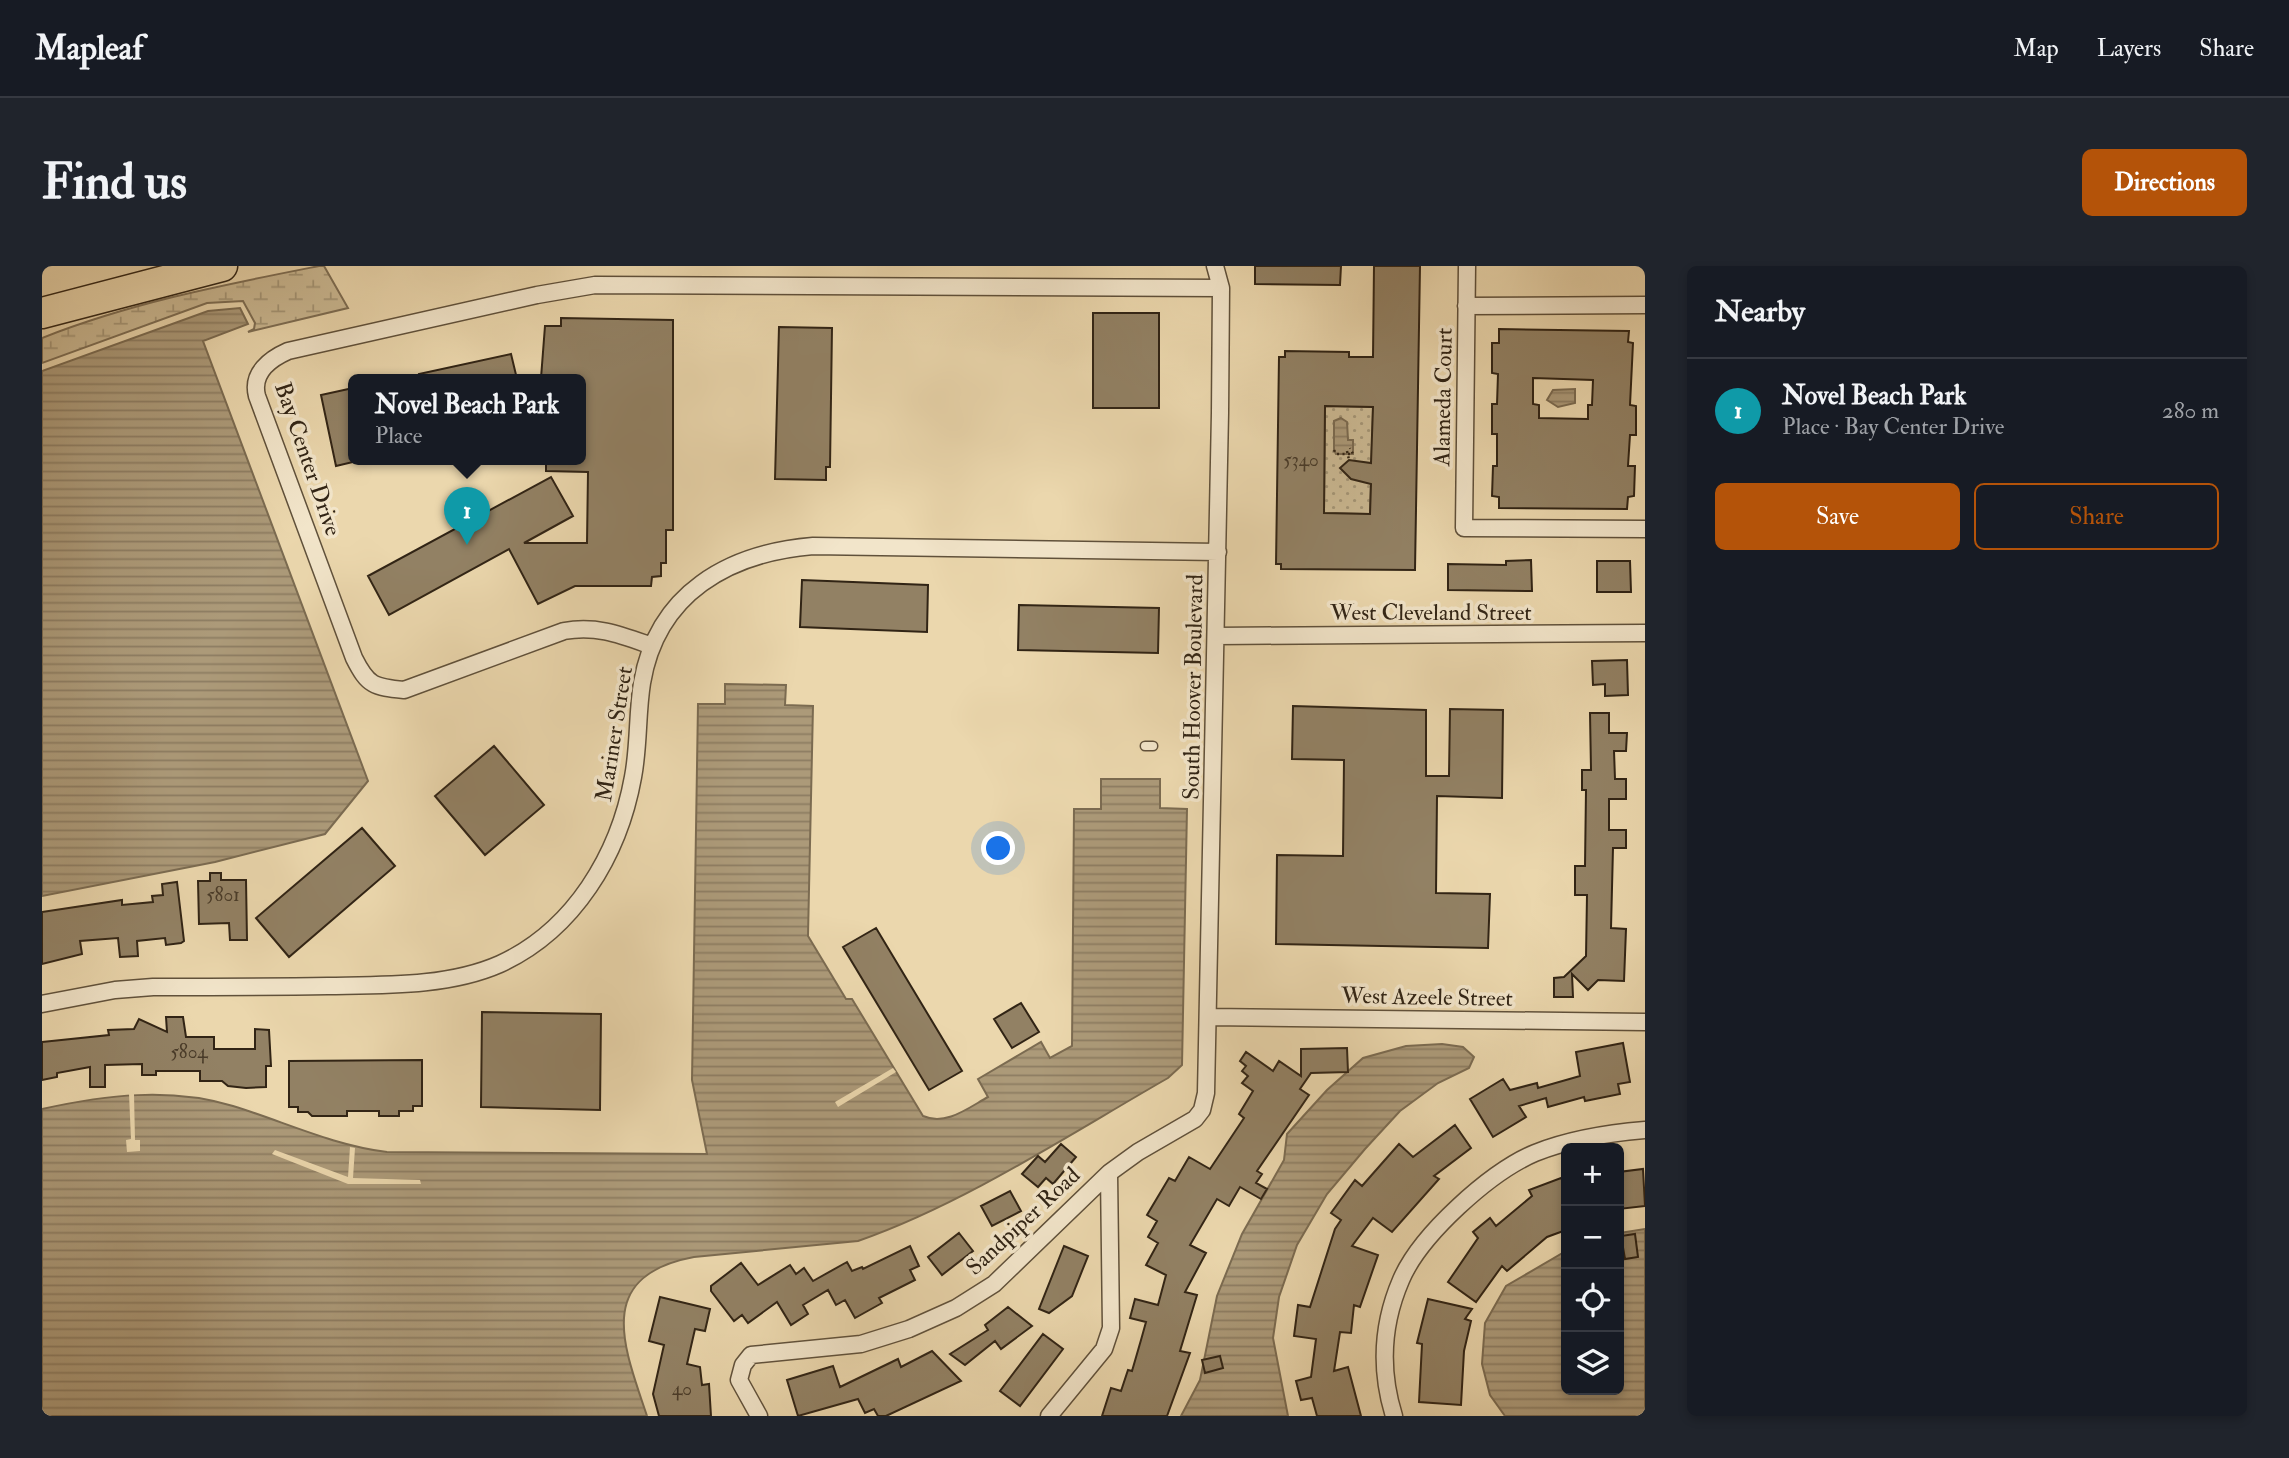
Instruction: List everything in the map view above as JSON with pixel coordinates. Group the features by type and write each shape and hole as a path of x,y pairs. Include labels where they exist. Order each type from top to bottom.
{"highway":[{"path":"42,312 147,266"},
{"path":"42,312 222,266"}],"street":[{"name":"South Hoover Boulevard","path":"1202,1110 1206,1093 1209,1017 1217,636 1221,288 1215,266"},
{"path":"1221,288 1230,266"},
{"name":"Alameda Court","path":"1467,266 1464,528 1645,529"},
{"name":"Bay Center Drive","path":"652,646 607,630 584,627 564,631 404,690 379,688 364,678 354,658 257,396 255,387 260,372 270,359 288,351 537,295 595,285 1221,288"},
{"path":"1466,306 1645,305"},
{"name":"Mariner Street","path":"42,1004 115,990 153,987 385,985 424,981 499,964 558,924 582,897 614,847 634,774 642,681 652,646 671,615 693,590 743,559 777,549 813,546 1218,552"},
{"name":"West Cleveland Street","path":"1217,636 1645,633"},
{"name":"West Azeele Street","path":"1209,1017 1645,1022"},
{"name":"Sandpiper Road","path":"759,1416 739,1380 743,1365 751,1355 861,1344 909,1329 956,1308 994,1284 1109,1173 1138,1152 1195,1119 1202,1110"},
{"path":"1395,1416 1388,1395 1384,1357 1389,1316 1402,1278 1429,1239 1461,1204 1493,1178 1533,1154 1569,1142 1645,1130"},
{"name":"Sandpiper Road","path":"1049,1416 1104,1349 1111,1328 1109,1173"}],"path":[{"path":"1336,449 1336,454 1348,451 1349,460"}],"green space":[{"path":"324,266 348,308 248,332 254,329 255,323 243,301 207,303 42,363 42,338 76,325 179,296"},
{"path":"1325,406 1373,407 1370,514 1324,513"}],"shaded area":[{"path":"240,308 248,324 203,341 368,781 325,834 215,862 42,896 42,371 208,311"},
{"path":"1575,389 1575,403 1558,407 1547,400 1553,390"},
{"path":"1341,418 1347,422 1348,440 1353,440 1353,454 1336,454 1334,450 1334,421"},
{"path":"725,684 786,685 785,705 813,706 808,936 846,999 852,999 923,1116 932,1119 957,1114 988,1097 978,1079 1041,1042 1050,1058 1072,1046 1074,809 1101,809 1101,779 1160,779 1160,808 1187,809 1182,1065 1168,1078 1016,1167 898,1226 858,1241 694,1257 662,1266 641,1280 629,1297 624,1318 630,1365 647,1416 42,1416 42,1109 114,1097 185,1096 233,1106 328,1139 387,1152 707,1154 692,1080 698,704 725,704"},
{"path":"1442,1044 1463,1047 1474,1057 1469,1068 1438,1083 1400,1111 1327,1194 1297,1245 1279,1297 1273,1338 1288,1416 1181,1416 1200,1380 1217,1296 1242,1234 1284,1160 1287,1134 1327,1090 1363,1058 1406,1046"},
{"path":"1645,1229 1645,1416 1505,1416 1490,1395 1482,1364 1485,1323 1506,1286 1561,1254 1561,1395 1624,1395 1624,1232"}],"pier":[{"path":"893,1068 896,1072 838,1107 835,1102"},
{"path":"129,1094 134,1094 135,1140 140,1140 140,1151 127,1152 126,1140 131,1139"},
{"path":"350,1147 355,1148 353,1178 420,1180 421,1184 348,1184 272,1154 275,1150 348,1177"}],"building":[{"path":"1255,266 1341,266 1340,285 1255,284"},
{"path":"1374,266 1420,266 1415,570 1281,569 1281,564 1276,564 1279,357 1285,357 1285,351 1349,352 1349,357 1373,357","holes":["1325,406 1373,407 1371,463 1349,460 1340,468 1351,479 1371,484 1370,514 1324,513"]},
{"path":"1093,313 1159,313 1159,408 1093,408"},
{"path":"561,318 673,320 673,530 666,530 666,563 661,563 661,576 652,577 651,586 575,586 538,604 509,549 389,615 368,576 551,477 573,516 524,543 587,543 588,472 546,471 546,465 586,465 586,374 541,374 545,326 561,326"},
{"path":"779,327 832,328 830,467 826,467 826,480 775,479"},
{"path":"1499,329 1629,331 1628,342 1633,343 1630,405 1636,406 1636,435 1630,435 1628,466 1635,466 1634,496 1628,497 1627,509 1499,508 1499,497 1492,496 1493,466 1497,466 1497,434 1492,434 1492,404 1497,404 1498,374 1492,373 1492,343 1499,343","holes":["1533,378 1593,380 1592,405 1588,405 1588,419 1539,418 1539,405 1533,404"]},
{"path":"511,354 516,374 419,374"},
{"path":"348,389 348,463 336,466 321,395"},
{"path":"1531,560 1532,591 1448,590 1448,564 1506,565 1506,561"},
{"path":"1597,561 1630,561 1631,592 1597,592"},
{"path":"802,580 928,585 927,632 800,627"},
{"path":"1019,605 1159,608 1158,653 1018,650"},
{"path":"1627,660 1628,695 1605,696 1605,684 1593,685 1592,661"},
{"path":"1293,706 1426,710 1426,776 1449,776 1450,709 1503,710 1502,798 1437,796 1436,893 1490,894 1488,948 1276,944 1277,855 1343,856 1344,760 1292,759"},
{"path":"1590,713 1609,713 1609,733 1627,733 1626,751 1614,751 1615,779 1626,779 1626,799 1609,799 1609,830 1626,830 1626,848 1613,848 1611,928 1626,929 1624,981 1598,980 1588,990 1572,974 1573,997 1554,997 1554,978 1564,977 1586,956 1587,895 1575,895 1575,866 1585,866 1586,790 1582,790 1582,770 1591,770"},
{"path":"494,746 544,805 485,855 435,796"},
{"path":"362,828 395,866 289,957 256,918"},
{"path":"210,873 221,873 221,880 246,880 247,940 230,940 229,923 199,924 198,881 210,881"},
{"path":"177,882 184,941 181,943 166,945 165,938 137,941 138,956 120,957 118,938 80,941 82,954 42,964 42,912 122,900 122,905 153,902 152,896 163,895 162,884"},
{"path":"876,928 962,1071 929,1090 843,947"},
{"path":"1021,1003 1039,1032 1012,1048 994,1019"},
{"path":"482,1012 601,1014 600,1110 481,1107"},
{"path":"166,1017 183,1017 186,1037 214,1037 214,1049 255,1049 255,1029 269,1030 271,1066 266,1066 266,1087 246,1088 228,1086 222,1081 200,1081 200,1071 156,1071 156,1075 142,1075 142,1064 105,1065 105,1087 90,1087 90,1067 57,1073 57,1077 42,1080 42,1042 109,1035 108,1030 134,1029 139,1019 167,1032"},
{"path":"1623,1043 1630,1082 1618,1084 1620,1094 1585,1101 1584,1097 1548,1107 1546,1098 1519,1106 1526,1117 1493,1137 1470,1099 1503,1079 1510,1090 1537,1083 1538,1088 1580,1076 1576,1052"},
{"path":"1347,1048 1348,1072 1311,1073 1300,1089 1309,1095 1257,1171 1262,1174 1256,1183 1267,1189 1261,1199 1240,1187 1229,1206 1217,1199 1190,1245 1206,1253 1185,1292 1197,1295 1180,1351 1190,1353 1167,1416 1102,1416 1111,1388 1121,1391 1128,1370 1132,1371 1141,1340 1146,1322 1130,1318 1135,1299 1158,1305 1166,1275 1146,1265 1158,1243 1148,1237 1157,1221 1147,1215 1169,1178 1175,1181 1189,1157 1210,1169 1244,1118 1239,1114 1253,1091 1242,1083 1248,1076 1242,1071 1246,1066 1240,1061 1246,1052 1273,1071 1279,1061 1301,1076 1301,1049"},
{"path":"422,1060 422,1106 413,1106 413,1111 399,1111 399,1116 379,1116 379,1111 347,1111 347,1116 312,1116 308,1112 298,1112 298,1107 289,1107 289,1061"},
{"path":"1455,1125 1471,1148 1434,1176 1439,1179 1392,1232 1373,1218 1352,1246 1378,1255 1360,1307 1354,1305 1351,1333 1340,1332 1334,1371 1348,1367 1361,1416 1317,1416 1312,1398 1301,1400 1296,1381 1311,1377 1316,1339 1294,1336 1298,1305 1310,1307 1335,1229 1341,1220 1331,1213 1355,1180 1362,1186 1399,1144 1413,1157"},
{"path":"1061,1144 1076,1157 1053,1184 1046,1178 1038,1187 1022,1174 1038,1156 1045,1162"},
{"path":"1643,1169 1645,1206 1624,1208 1624,1171"},
{"path":"1561,1178 1561,1232 1547,1237 1507,1271 1502,1266 1476,1302 1448,1282 1478,1238 1473,1232 1490,1218 1496,1226 1532,1196 1529,1190"},
{"path":"1010,1191 1021,1211 992,1226 981,1206"},
{"path":"959,1233 973,1251 942,1275 928,1257"},
{"path":"1635,1234 1638,1257 1625,1259 1624,1236"},
{"path":"910,1246 919,1266 910,1270 915,1280 879,1298 882,1303 855,1318 845,1300 836,1305 828,1290 803,1305 808,1314 791,1325 777,1302 748,1323 742,1315 734,1321 711,1291 711,1286 741,1263 758,1285 790,1265 796,1274 804,1268 813,1281 847,1262 852,1271 862,1267 863,1269"},
{"path":"1064,1246 1088,1256 1072,1296 1049,1313 1039,1309"},
{"path":"660,1297 710,1309 705,1331 695,1329 687,1364 700,1367 702,1385 709,1384 711,1416 659,1416 653,1394 664,1345 649,1341"},
{"path":"1428,1299 1472,1309 1465,1319 1471,1321 1464,1351 1461,1405 1419,1402 1422,1344 1417,1343"},
{"path":"1008,1307 1032,1326 1001,1349 995,1341 965,1365 950,1354 988,1330 985,1325"},
{"path":"1043,1334 1063,1349 1020,1406 1000,1391"},
{"path":"932,1351 961,1381 886,1416 878,1416 874,1409 865,1413 858,1399 798,1416 787,1380 833,1366 840,1387 898,1359 901,1367"},
{"path":"1220,1356 1223,1368 1205,1373 1202,1360"}],"place":[{"name":"Novel Beach Park","path":"467,545"}]}
